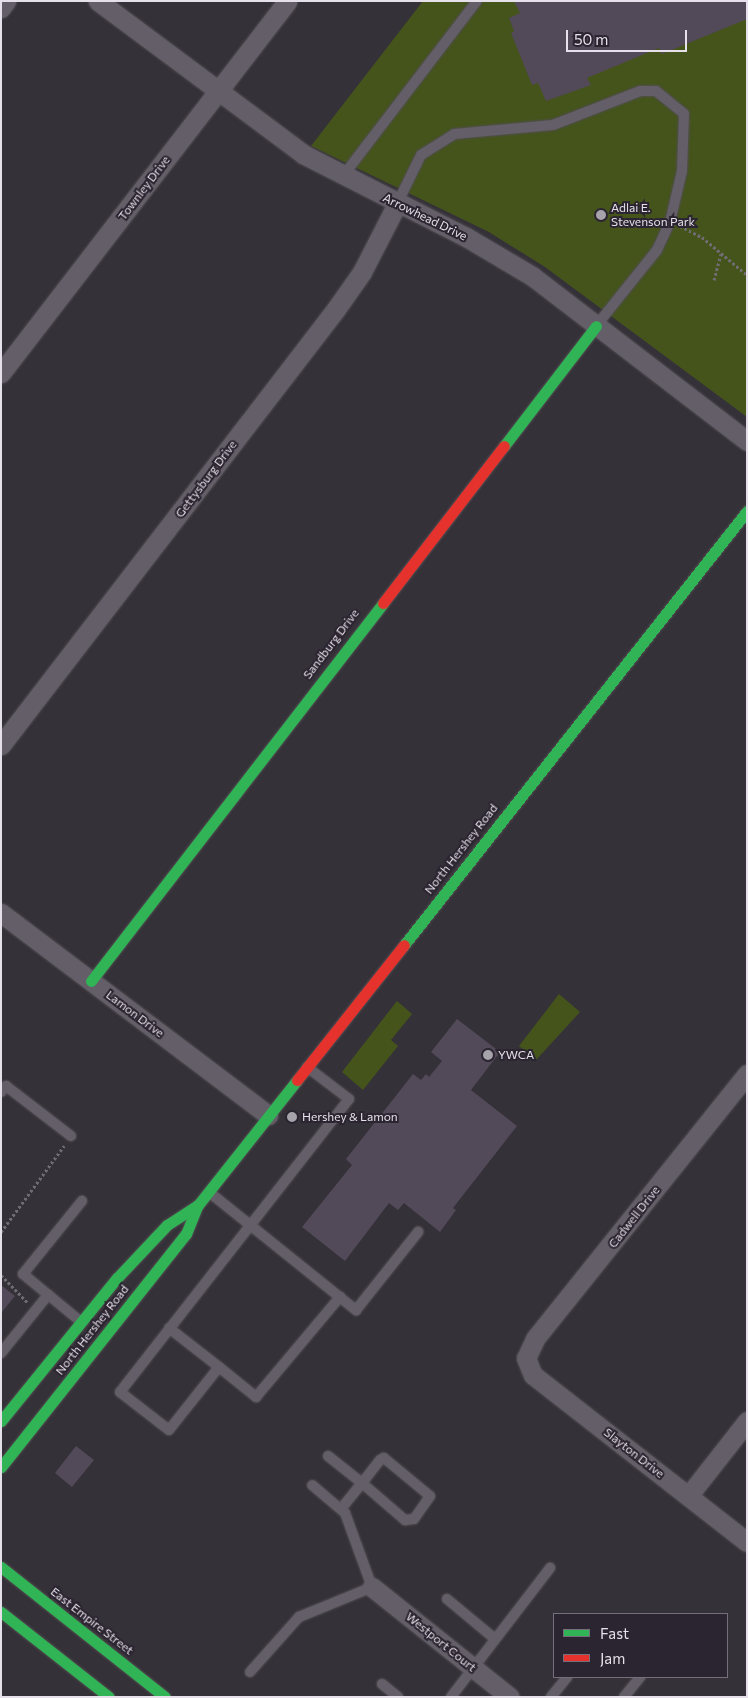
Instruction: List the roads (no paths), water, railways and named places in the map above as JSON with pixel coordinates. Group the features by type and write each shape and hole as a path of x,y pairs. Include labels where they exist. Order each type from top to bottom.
{"main road":[{"name":"Sandburg Drive","path":"91,981 596,326"},
{"name":"North Hershey Road","path":"1,1422 186,1234 198,1205 747,511"},
{"name":"North Hershey Road","path":"1,1467 91,1330 167,1225 198,1205"},
{"name":"East Empire Street","path":"1,1567 165,1697"},
{"path":"1,1612 100,1694"}],"street":[{"path":"1,8 6,1"},
{"name":"Arrowhead Drive","path":"98,1 273,135 343,176 500,256 564,298 596,326 747,440"},
{"name":"Townley Drive","path":"1,373 286,1"},
{"name":"Gettysburg Drive","path":"1,745 336,309 362,272 396,204"},
{"name":"Lamon Drive","path":"1,913 268,1116"},
{"name":"Cadwell Drive","path":"527,1361 535,1339 747,1074"},
{"name":"Slayton Drive","path":"527,1361 533,1375 747,1542"},
{"path":"689,1496 747,1421"},
{"name":"Westport Court","path":"372,1587 510,1697"}],"lane":[{"path":"343,176 477,1"},
{"path":"396,204 421,156 454,134 553,125 640,91 656,91 684,114 682,171 670,222 657,250 596,326"},
{"path":"219,1367 168,1430 120,1392 348,1098 307,1066"},
{"path":"1,1092 6,1086 71,1136"},
{"path":"209,1191 356,1310 418,1232"},
{"path":"82,1201 23,1274 91,1330"},
{"path":"1,1353 48,1295"},
{"path":"169,1328 256,1397 340,1298"},
{"path":"328,1456 362,1483 405,1520 414,1519 430,1500 429,1492 384,1458 362,1483 341,1508"},
{"path":"250,1672 299,1617 372,1587 341,1508 312,1485"},
{"path":"451,1697 550,1568"},
{"path":"447,1599 495,1639"},
{"path":"551,1697 566,1678"},
{"path":"624,1697 639,1678"},
{"path":"382,1684 398,1697"}],"place":[{"name":"Adlai E. Stevenson Park","path":"601,215"},
{"name":"YWCA","path":"488,1055"},
{"name":"Hershey & Lamon","path":"292,1117"}]}
